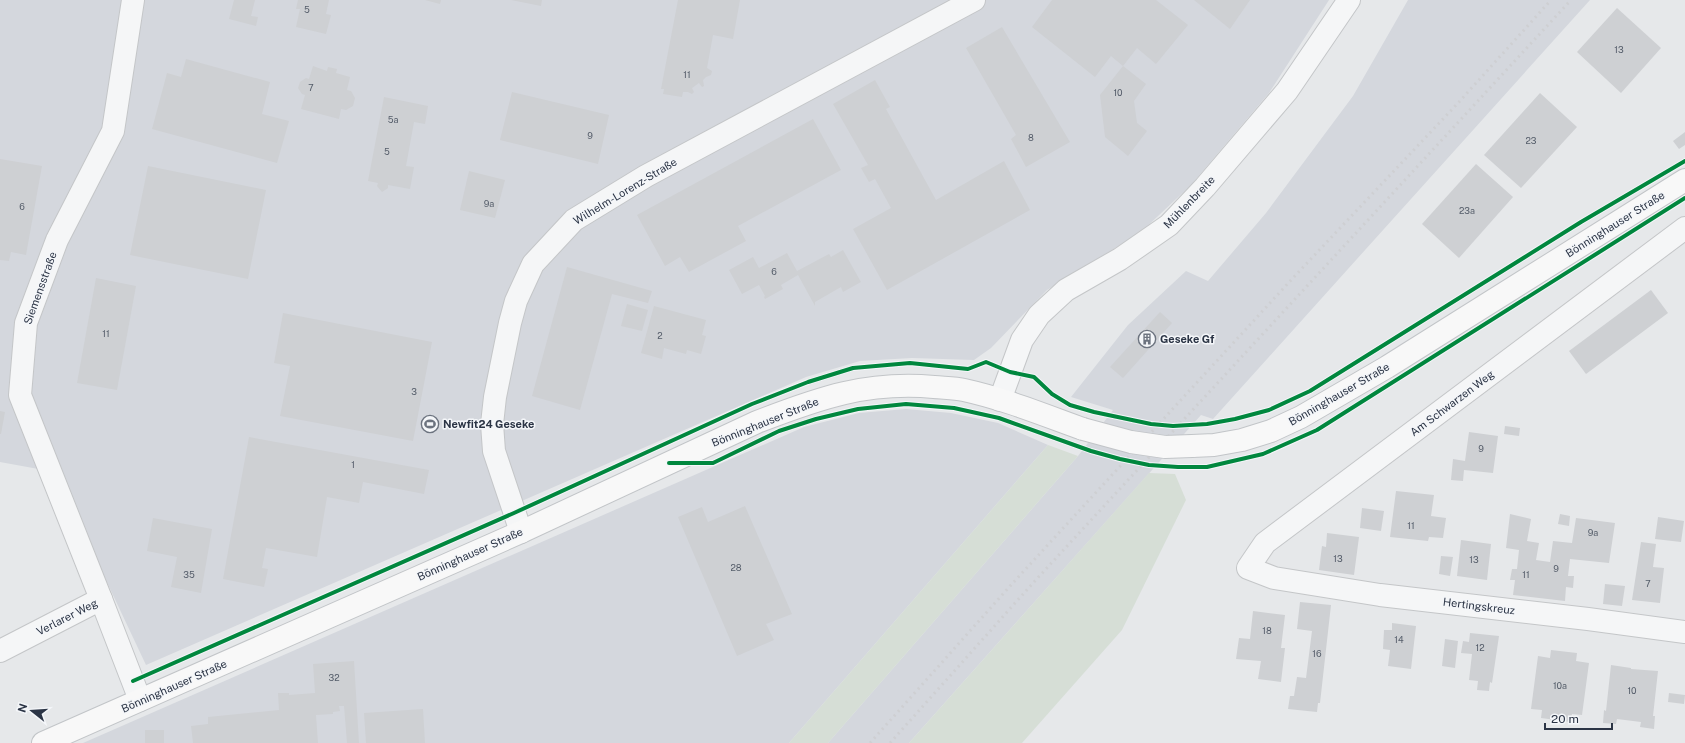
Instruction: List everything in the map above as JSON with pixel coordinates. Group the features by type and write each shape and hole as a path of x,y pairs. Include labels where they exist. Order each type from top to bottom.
{"main road":[{"name":"Bönninghauser Straße","path":"43,743 521,532 757,422 795,407 835,394 878,386 918,386 962,390 1000,400 1083,429 1131,442 1164,446 1214,445 1242,440 1271,431 1301,417 1387,367 1685,180"}],"street":[{"name":"Siemensstraße","path":"101,599 20,395 26,323 57,240 113,131 133,0"},
{"name":"Wilhelm-Lorenz-Straße","path":"521,532 494,451 492,424 495,397 510,323 516,301 532,264 574,220 646,176 974,0"},
{"name":"Mühlenbreite","path":"1000,400 1022,340 1039,315 1066,290 1120,260 1168,225 1205,187 1287,91 1349,0"},
{"name":"Am Schwarzen Weg","path":"1274,578 1248,568 1265,543 1685,228"},
{"name":"Hertingskreuz","path":"1274,578 1380,595 1588,619 1685,632"},
{"name":"Verlarer Weg","path":"0,651 101,599 140,700"}],"shaded area":[{"path":"0,0 1329,0 1269,93 1191,185 1141,232 1047,290 991,348 974,360 912,358 860,361 806,377 146,665 55,472 0,462"},
{"path":"1408,0 1590,0 1213,419 1201,415 909,743 828,743 1078,456 1113,410 1071,397 1128,325 1186,271 1208,281 1266,213 1353,96"},
{"path":"906,409 951,413 998,423 1048,445 789,743 83,743 804,427 859,413"},
{"path":"1048,445 1078,456 828,743 789,743"},
{"path":"1149,473 1175,474 1186,500 1122,630 1022,743 909,743"}],"building":[{"path":"234,0 255,0 251,16 258,17 256,26 229,19"},
{"path":"298,0 329,0 326,14 331,15 326,34 296,27 300,9 296,9"},
{"path":"425,0 441,0 440,4"},
{"path":"511,0 542,0 541,6"},
{"path":"678,0 740,0 733,39 713,35 707,68 712,71 711,75 703,80 704,86 702,87 699,83 692,88 694,92 692,94 683,92 682,97 663,94 664,89 661,89"},
{"path":"1052,0 1156,0 1188,25 1156,64 1137,48 1123,66 1111,56 1095,77 1032,27"},
{"path":"1194,0 1250,0 1230,29"},
{"path":"1617,8 1661,48 1621,93 1577,52"},
{"path":"1002,27 1070,142 1026,167 1011,139 1016,135 966,48"},
{"path":"186,59 270,82 262,114 289,121 277,163 152,129 167,73 181,77"},
{"path":"313,66 327,71 328,67 337,69 336,73 350,77 347,90 351,91 355,98 353,106 346,110 341,109 339,119 301,109 305,95 302,94 298,88 300,82 306,78 309,79"},
{"path":"1123,66 1146,84 1134,101 1137,123 1147,131 1128,156 1105,137 1100,95"},
{"path":"875,80 890,107 886,109 936,200 1004,161 1030,210 887,290 853,229 891,208 875,179 869,182 861,168 868,165 833,104"},
{"path":"512,92 609,115 598,164 500,140"},
{"path":"1540,93 1577,127 1521,188 1484,155"},
{"path":"384,97 428,106 425,124 414,122 406,166 414,167 410,189 388,185 388,188 382,192 377,186 378,183 368,181"},
{"path":"813,119 841,170 738,226 746,241 689,272 680,257 665,266 637,215"},
{"path":"1685,132 1685,145 1679,149 1673,141"},
{"path":"0,159 42,166 26,255 11,252 9,261 0,260"},
{"path":"1476,164 1513,197 1459,258 1422,224"},
{"path":"148,166 266,190 248,279 130,255"},
{"path":"469,171 505,180 495,218 460,210"},
{"path":"843,250 861,282 843,292 841,287 815,302 815,306 798,275 781,285 783,289 765,299 759,285 742,294 729,270 753,257 759,268 787,253 797,271 829,254 831,257"},
{"path":"567,267 652,291 648,303 612,294 580,410 532,396"},
{"path":"96,278 136,286 117,390 77,383"},
{"path":"1651,290 1668,313 1586,374 1569,351"},
{"path":"627,304 648,310 642,331 621,326"},
{"path":"654,306 706,320 702,335 706,336 701,354 687,350 686,354 664,348 662,359 641,353"},
{"name":"Geseke Gf","path":"1160,312 1172,323 1123,378 1110,367"},
{"path":"283,313 432,342 413,441 280,416 290,366 274,363"},
{"path":"0,411 5,412 1,434 0,434"},
{"path":"1505,426 1520,428 1519,436 1504,434"},
{"path":"1469,432 1498,436 1493,473 1464,470 1463,481 1451,480 1453,459 1465,461"},
{"path":"249,437 429,470 424,494 363,482 359,503 327,497 317,557 266,548 262,568 268,569 264,587 223,579"},
{"path":"1396,491 1434,495 1431,516 1446,518 1443,538 1429,537 1428,541 1390,537"},
{"path":"745,506 792,614 766,624 774,640 737,656 678,517 702,507 708,522"},
{"path":"1362,508 1384,511 1381,531 1360,528"},
{"path":"1510,514 1531,519 1527,541 1539,543 1536,560 1550,562 1553,541 1572,543 1576,518 1615,523 1609,563 1570,559 1568,576 1574,576 1573,588 1566,587 1565,601 1513,595 1515,580 1510,580 1512,569 1517,569 1519,550 1506,548"},
{"path":"1560,514 1570,516 1569,526 1558,524"},
{"path":"1658,517 1684,521 1681,542 1655,539"},
{"path":"153,518 212,529 201,593 171,587 177,557 147,551"},
{"path":"1327,533 1359,537 1354,575 1319,570 1322,546 1326,547"},
{"path":"1461,540 1491,544 1487,580 1457,576"},
{"path":"1641,542 1656,544 1653,567 1664,568 1660,603 1632,600"},
{"path":"1441,556 1453,557 1450,576 1439,574"},
{"path":"1605,584 1625,586 1622,606 1603,604"},
{"path":"1300,602 1331,605 1320,703 1318,703 1317,712 1288,709 1290,696 1294,696 1297,677 1306,678 1312,631 1297,629"},
{"path":"1253,611 1285,615 1281,648 1285,648 1281,682 1258,679 1261,661 1236,659 1239,638 1250,639"},
{"path":"1392,623 1416,626 1411,669 1388,666 1390,650 1383,649 1384,630 1392,630"},
{"path":"1470,633 1499,636 1492,683 1490,682 1489,691 1477,690 1478,681 1469,680 1472,654 1461,653 1463,641 1469,642"},
{"path":"1445,639 1458,641 1455,668 1442,666"},
{"path":"1551,650 1577,653 1576,661 1589,663 1582,715 1572,714 1571,722 1541,718 1542,710 1531,709 1538,656 1550,658"},
{"path":"354,661 359,743 347,743 344,706 339,706 340,711 333,712 333,714 316,715 318,743 193,743 191,726 208,724 208,717 279,710 278,693 289,693 289,695 315,693 313,664"},
{"path":"1611,665 1631,669 1658,671 1653,716 1655,716 1654,729 1640,727 1641,722 1617,719 1616,724 1603,723 1604,710 1606,711"},
{"path":"1669,693 1685,695 1684,704 1668,702"},
{"path":"423,709 425,743 366,743 364,713"},
{"path":"145,730 164,730 164,743 145,743"}],"railway":[{"path":"870,743 1011,585 1292,279 1459,102 1551,0"},
{"path":"890,743 1033,583 1571,0"}],"cycle path":[{"path":"133,681 514,513 752,404 808,382 853,368 910,363 968,369 986,362 1010,372 1034,377 1052,394 1070,405 1094,412 1151,424 1173,426 1207,424 1235,419 1269,410 1310,391 1581,222 1685,161"},
{"path":"669,463 713,463 779,431 816,419 858,409 906,404 954,408 999,418 1091,451 1149,465 1207,467 1263,454 1317,430 1685,198"}],"place":[{"name":"Geseke Gf","path":"1147,339"},
{"name":"Newfit24 Geseke","path":"430,424"}]}
